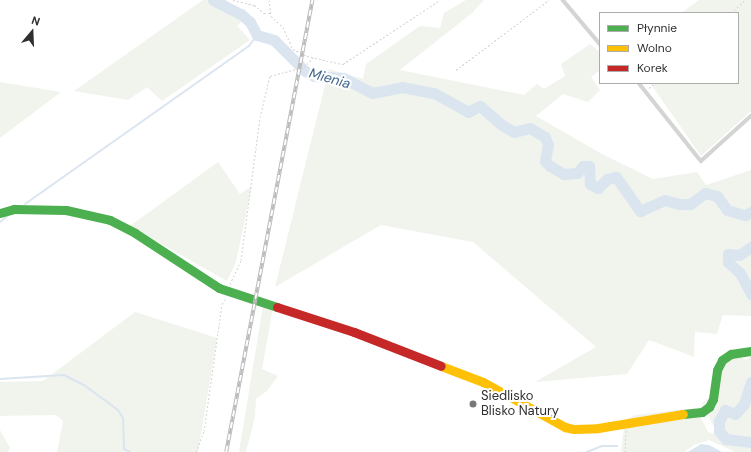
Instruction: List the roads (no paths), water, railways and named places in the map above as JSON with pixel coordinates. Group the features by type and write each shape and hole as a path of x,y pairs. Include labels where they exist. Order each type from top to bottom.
{"street":[{"path":"2,212 14,208 66,210 110,220 229,292 332,325 483,382 565,427 584,430 627,424 653,417 702,412 709,407 713,398 717,370 722,360 731,354 751,351"}],"lane":[{"path":"563,0 599,43"},
{"path":"641,84 647,90 661,113 701,161 751,116"}],"waterway":[{"name":"Mienia","path":"213,0 241,14 250,22 257,35 274,40 305,71 314,76 343,78 372,93 402,87 434,93 468,112 480,106 502,125 514,132 530,128 545,137 548,145 545,161 550,166 564,174 577,173 583,166 589,166 590,184 598,188 607,179 616,177 640,211 665,200 679,204 690,204 705,193 717,196 727,210 745,215 751,212"},
{"path":"25,204 249,46 257,35"},
{"path":"0,222 10,214"},
{"name":"Mienia","path":"751,247 739,255 728,254 728,262 740,273 751,294"},
{"path":"0,379 64,375 84,385 118,410 123,418 124,449 130,452"},
{"name":"Mienia","path":"751,382 744,404 735,414 725,410 719,421 719,431 726,439 751,442"},
{"path":"587,452 602,446 617,446"}],"railway":[{"path":"226,452 312,0"}],"place":[{"name":"Siedlisko Blisko Natury","path":"473,404"}]}
